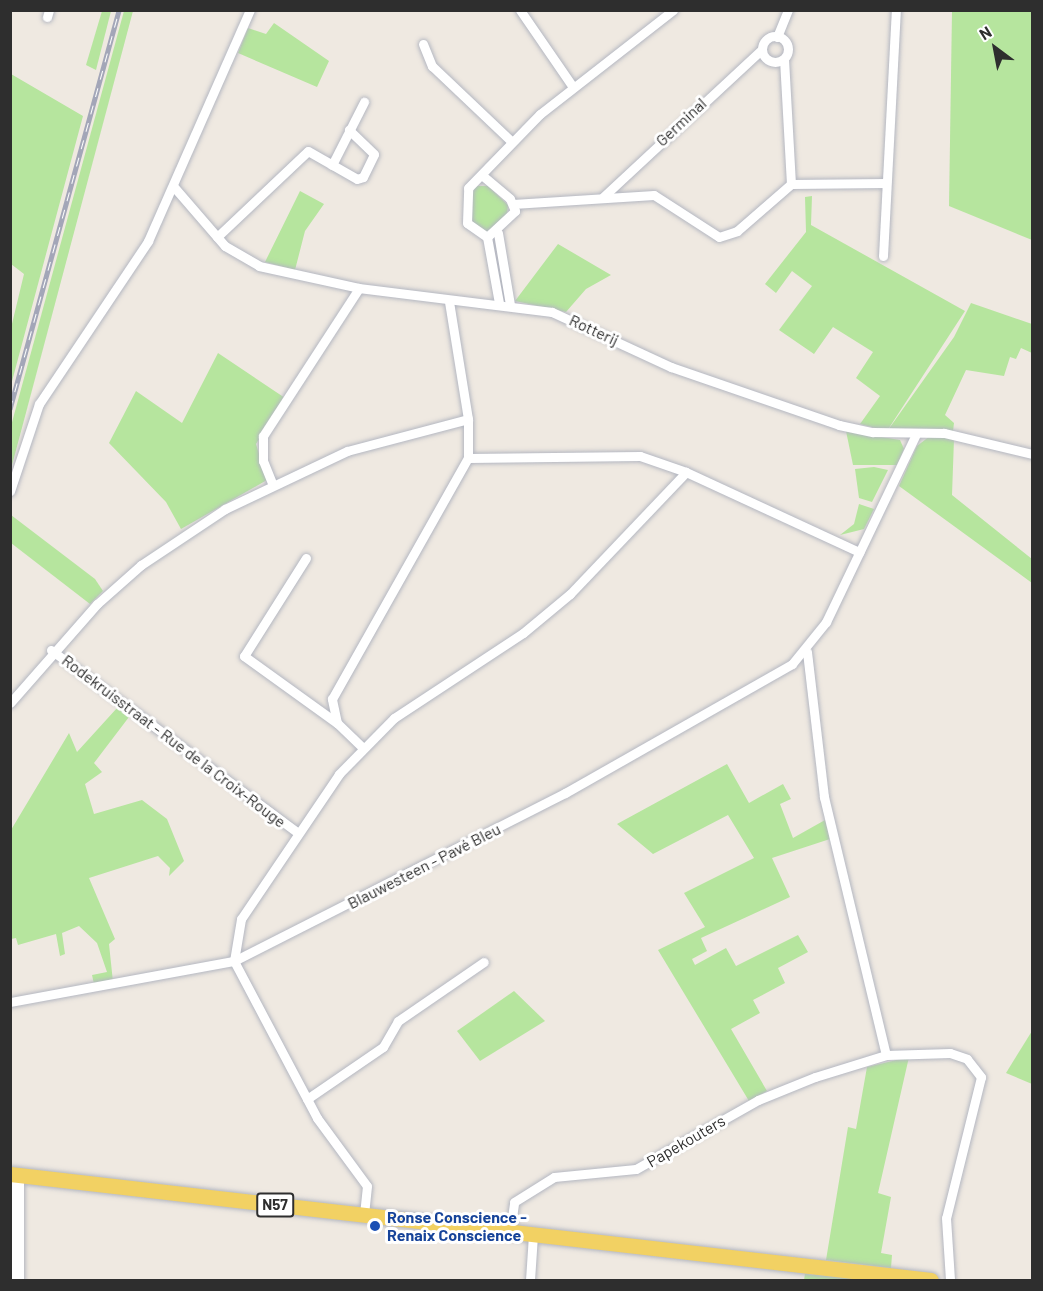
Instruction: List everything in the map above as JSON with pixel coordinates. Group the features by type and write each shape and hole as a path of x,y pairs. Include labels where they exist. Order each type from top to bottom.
{"main road":[{"name":"N57","path":"14,1175 510,1232 863,1277 931,1281"}],"street":[{"path":"10,490 45,392 142,254 174,187 250,10"},
{"path":"520,10 573,87"},
{"path":"483,176 513,204 515,211 498,233 487,237 475,233 465,215 468,188 483,176 512,142 573,87 672,10"},
{"path":"777,37 788,10"},
{"path":"883,256 896,10"},
{"path":"777,37 766,40 762,49 770,62 784,59"},
{"path":"777,37 787,44 784,59 791,184"},
{"path":"423,44 432,66 512,142"},
{"name":"Germinal","path":"603,197 762,49"},
{"path":"332,165 363,102"},
{"path":"217,237 308,151 357,180 374,160 372,149 348,130"},
{"path":"513,204 603,197 662,196 710,235 724,237 791,184 886,183"},
{"name":"Rotterij","path":"174,187 217,237 259,266 359,288 448,302 498,303 564,316 671,367 821,420 873,432 977,438 1032,454"},
{"path":"498,233 510,305"},
{"path":"487,237 498,303"},
{"path":"272,483 263,461 262,436 359,288"},
{"path":"337,723 332,699 345,667 468,458 468,419 448,302"},
{"path":"10,703 51,650 141,565 272,483 387,438 468,419"},
{"path":"916,434 807,652 824,796 886,1055 951,1053 967,1059 981,1077 946,1218 950,1281"},
{"path":"468,458 640,456 686,472 859,552"},
{"path":"364,1216 367,1186 307,1099 234,961 241,919 297,832 363,748 432,690 523,633 570,594 686,472"},
{"path":"306,558 244,656 337,723 363,748"},
{"name":"Rodekruisstraat - Rue de la Croix-Rouge","path":"51,650 297,832"},
{"name":"Blauwesteen - Pavé Bleu","path":"10,1002 234,961 565,793 807,652"},
{"path":"307,1099 383,1047 398,1021 484,962"},
{"name":"Papekouters","path":"510,1232 514,1202 554,1177 636,1169 776,1090 886,1055"},
{"path":"14,1175 17,1281"},
{"path":"530,1281 533,1235"}],"green space":[{"path":"102,11 111,11 96,70 86,65"},
{"path":"124,11 133,11 11,469 11,426"},
{"path":"952,11 1032,11 1032,240 949,206"},
{"path":"274,23 329,61 317,87 238,53 248,28 266,34"},
{"path":"11,74 83,116 11,385 11,328 24,274 11,264"},
{"path":"477,186 488,186 508,205 507,214 486,233 472,226 470,194"},
{"path":"300,191 324,204 305,231 295,270 265,262"},
{"path":"812,196 811,225 965,311 887,431 860,424 880,396 856,378 873,352 833,327 814,354 779,330 812,286 792,271 776,293 765,284 806,232 805,197"},
{"path":"558,244 611,275 586,289 566,312 515,301"},
{"path":"971,303 1032,324 1032,353 1021,348 1016,359 1010,357 1004,376 966,370 945,415 954,423 953,431 888,430 954,337"},
{"path":"218,353 285,398 256,444 267,480 181,529 166,502 109,443 136,391 182,423"},
{"path":"846,431 900,440 904,449 897,465 853,465"},
{"path":"930,436 954,439 952,495 1032,559 1032,583 899,486 917,446"},
{"path":"874,467 888,470 872,502 859,498 855,469"},
{"path":"859,504 874,509 864,529 840,535 854,524"},
{"path":"11,515 95,579 103,591 90,604 11,543"},
{"path":"117,708 129,717 94,763 102,772 85,784 94,814 142,800 167,819 184,861 169,876 170,868 158,856 89,878 115,939 109,944 113,982 94,984 92,975 107,972 97,943 79,926 62,933 65,954 60,956 56,934 18,945 16,938 11,939 11,830 69,733 77,752"},
{"path":"727,764 749,803 783,784 791,799 780,804 793,838 825,820 830,839 772,858 790,897 701,938 707,951 692,959 695,965 726,948 736,966 798,935 808,952 778,968 785,983 753,1000 760,1013 731,1029 767,1091 749,1101 658,950 705,927 684,893 754,858 728,815 653,854 617,824"},
{"path":"514,991 545,1021 480,1061 457,1031"},
{"path":"1032,1031 1032,1084 1006,1073"},
{"path":"909,1057 878,1193 891,1197 881,1253 892,1255 891,1268 826,1260 848,1127 856,1129 867,1067"},
{"path":"805,1274 857,1279 804,1280"}],"railway":[{"path":"10,409 119,10"}],"place":[{"name":"Ronse Conscience - Renaix Conscience","path":"375,1226"}]}
